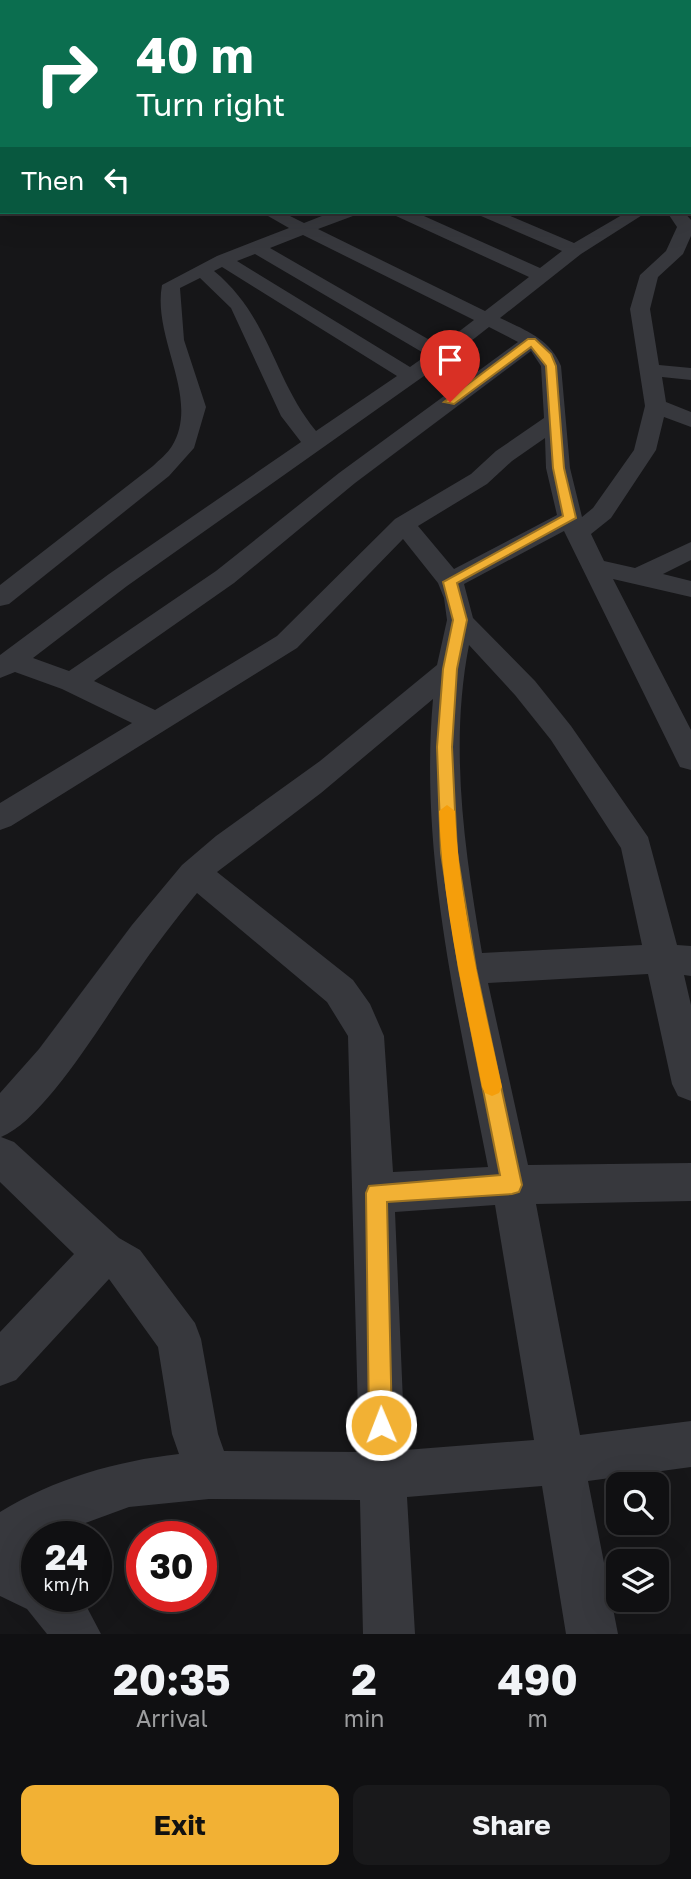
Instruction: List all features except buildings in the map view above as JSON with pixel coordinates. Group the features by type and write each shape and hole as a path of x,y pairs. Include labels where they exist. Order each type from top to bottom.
{"street":[{"path":"273,214 488,318 532,341 547,356 551,366 558,468 573,525 691,759"},
{"path":"0,598 161,471 183,448 195,407 174,340 169,290 181,278 342,214"},
{"path":"406,214 544,277"},
{"path":"492,214 575,250"},
{"path":"6,665 118,580 441,355 544,277 575,250 636,214"},
{"path":"450,582 602,513 630,475 645,450 656,406 640,309 649,275 683,257 686,227 676,214"},
{"path":"256,247 441,355"},
{"path":"223,260 411,376"},
{"path":"201,270 229,293 240,307 292,416 315,444"},
{"path":"72,682 225,577 347,478 532,341"},
{"path":"652,370 691,374"},
{"path":"656,406 691,419"},
{"path":"0,818 287,642 404,524 479,479 504,456 556,419"},
{"path":"404,524 450,582 460,620 450,669 444,747 449,853 467,969 512,1185 592,1634"},
{"path":"642,575 691,550"},
{"path":"592,566 642,575 691,589"},
{"path":"460,620 525,688 561,733 637,846 676,960 691,1084"},
{"path":"6,665 72,682 155,722"},
{"path":"0,1119 22,1099 79,1030 135,947 195,873 293,798 450,669"},
{"path":"195,873 340,991 357,1015 366,1036 377,1193 382,1476 389,1634"},
{"path":"467,969 676,960"},
{"path":"0,1155 104,1253 125,1265 179,1339 195,1434 209,1475"},
{"path":"377,1193 512,1185 691,1182"},
{"path":"0,1364 104,1253"},
{"path":"21,1579 0,1568 13,1532 43,1514 129,1483 209,1475 382,1476 561,1461 691,1444"},
{"path":"62,1612 75,1634"}],"slow traffic":[{"path":"447,811 449,853 467,969 492,1087"}],"route":[{"path":"381,1425 377,1193 512,1185 467,969 449,853 444,747 450,669 460,620 457,598 450,582 570,518 558,468 551,366 547,356 532,341 450,402"}]}
